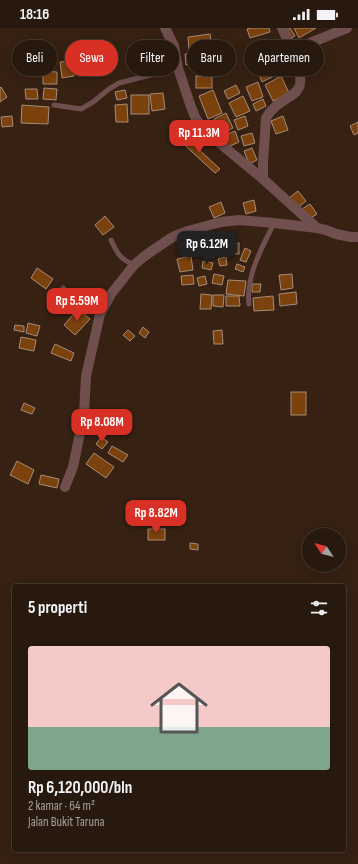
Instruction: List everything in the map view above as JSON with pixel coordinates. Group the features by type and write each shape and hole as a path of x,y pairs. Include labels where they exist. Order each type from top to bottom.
{"street":[{"path":"165,28 171,40"},
{"path":"282,28 288,40"},
{"path":"318,40 347,28"},
{"path":"179,71 195,117 202,127 318,228"},
{"path":"263,179 266,118 268,113 273,108 298,90 301,80 300,76"},
{"path":"65,487 73,467 83,421 86,376 100,314 111,294 134,265 171,238 188,231 234,220 318,228 336,234 358,237"}],"lane":[{"path":"54,105 81,108 93,102 119,83 147,76"},
{"path":"249,304 248,295 256,261 274,223"},
{"path":"110,240 121,258 134,265"},
{"path":"63,288 86,303 106,303"}],"building":[{"path":"269,28 270,32 250,38 247,29"},
{"path":"290,28 295,36 292,38 287,30"},
{"path":"294,28 316,28 299,38"},
{"path":"210,34 211,40 188,40 188,37"},
{"path":"185,54 187,54 186,65"},
{"path":"60,62 65,62 65,76 74,76 62,78"},
{"path":"43,76 57,76 57,84 43,84"},
{"path":"196,76 212,76 212,88 196,88"},
{"path":"260,76 274,76 262,82"},
{"path":"281,76 289,93 273,101 265,85"},
{"path":"258,82 263,97 252,101 246,87"},
{"path":"236,85 240,93 228,99 224,91"},
{"path":"1,87 7,97 0,102 0,88"},
{"path":"44,88 57,89 56,100 43,99"},
{"path":"25,89 37,89 38,99 26,99"},
{"path":"125,90 127,98 117,100 115,92"},
{"path":"213,90 222,113 208,119 199,96"},
{"path":"163,93 165,109 152,111 150,94"},
{"path":"131,95 149,95 149,114 131,114"},
{"path":"243,96 250,111 236,117 229,103"},
{"path":"263,99 266,106 256,111 253,104"},
{"path":"127,104 128,122 116,122 115,105"},
{"path":"22,105 49,107 48,124 21,123"},
{"path":"226,113 233,128 221,134 214,119"},
{"path":"12,116 13,126 2,127 1,117"},
{"path":"245,116 248,126 238,130 234,120"},
{"path":"283,116 288,130 276,134 271,121"},
{"path":"358,122 358,133 354,135 350,126"},
{"path":"235,131 239,142 228,147 223,136"},
{"path":"252,133 255,143 244,146 241,136"},
{"path":"182,134 220,169 215,173 178,139"},
{"path":"252,148 257,160 249,164 244,151"},
{"path":"298,191 306,201 297,208 289,198"},
{"path":"254,200 256,211 246,214 243,203"},
{"path":"221,202 225,213 214,218 209,207"},
{"path":"310,204 317,214 309,219 302,209"},
{"path":"105,216 114,227 103,235 95,225"},
{"path":"229,243 239,243 239,254 229,254"},
{"path":"204,244 215,246 214,257 203,256"},
{"path":"245,248 251,251 246,262 240,260"},
{"path":"191,256 193,270 180,272 177,259"},
{"path":"226,257 227,265 220,266 218,259"},
{"path":"203,261 213,263 211,270 202,268"},
{"path":"237,264 245,267 243,272 235,269"},
{"path":"37,268 53,279 46,289 31,278"},
{"path":"214,274 224,276 222,285 212,283"},
{"path":"292,274 293,288 281,290 279,275"},
{"path":"193,275 194,284 182,285 181,276"},
{"path":"205,276 207,284 199,286 197,278"},
{"path":"228,280 246,281 244,296 226,294"},
{"path":"252,284 261,284 260,292 252,292"},
{"path":"296,292 297,304 280,306 279,294"},
{"path":"201,294 212,295 211,309 200,309"},
{"path":"213,295 224,295 223,307 213,306"},
{"path":"226,296 239,296 240,306 226,306"},
{"path":"273,296 274,310 254,311 253,298"},
{"path":"78,309 90,319 75,335 64,325"},
{"path":"28,323 40,326 37,336 26,333"},
{"path":"15,325 24,326 24,332 14,330"},
{"path":"143,327 149,332 145,338 139,333"},
{"path":"128,330 135,336 130,341 123,335"},
{"path":"222,330 223,344 214,344 213,331"},
{"path":"21,337 36,340 34,351 19,348"},
{"path":"55,344 74,353 71,361 51,353"},
{"path":"291,392 306,392 306,415 291,415"},
{"path":"24,403 35,408 32,414 21,410"},
{"path":"101,437 108,442 102,449 96,444"},
{"path":"112,446 128,455 123,462 108,453"},
{"path":"94,453 114,467 106,478 86,464"},
{"path":"17,461 34,470 28,484 10,475"},
{"path":"41,475 59,479 57,488 39,484"},
{"path":"148,529 165,529 165,540 148,540"},
{"path":"190,543 198,544 198,550 190,549"}]}
